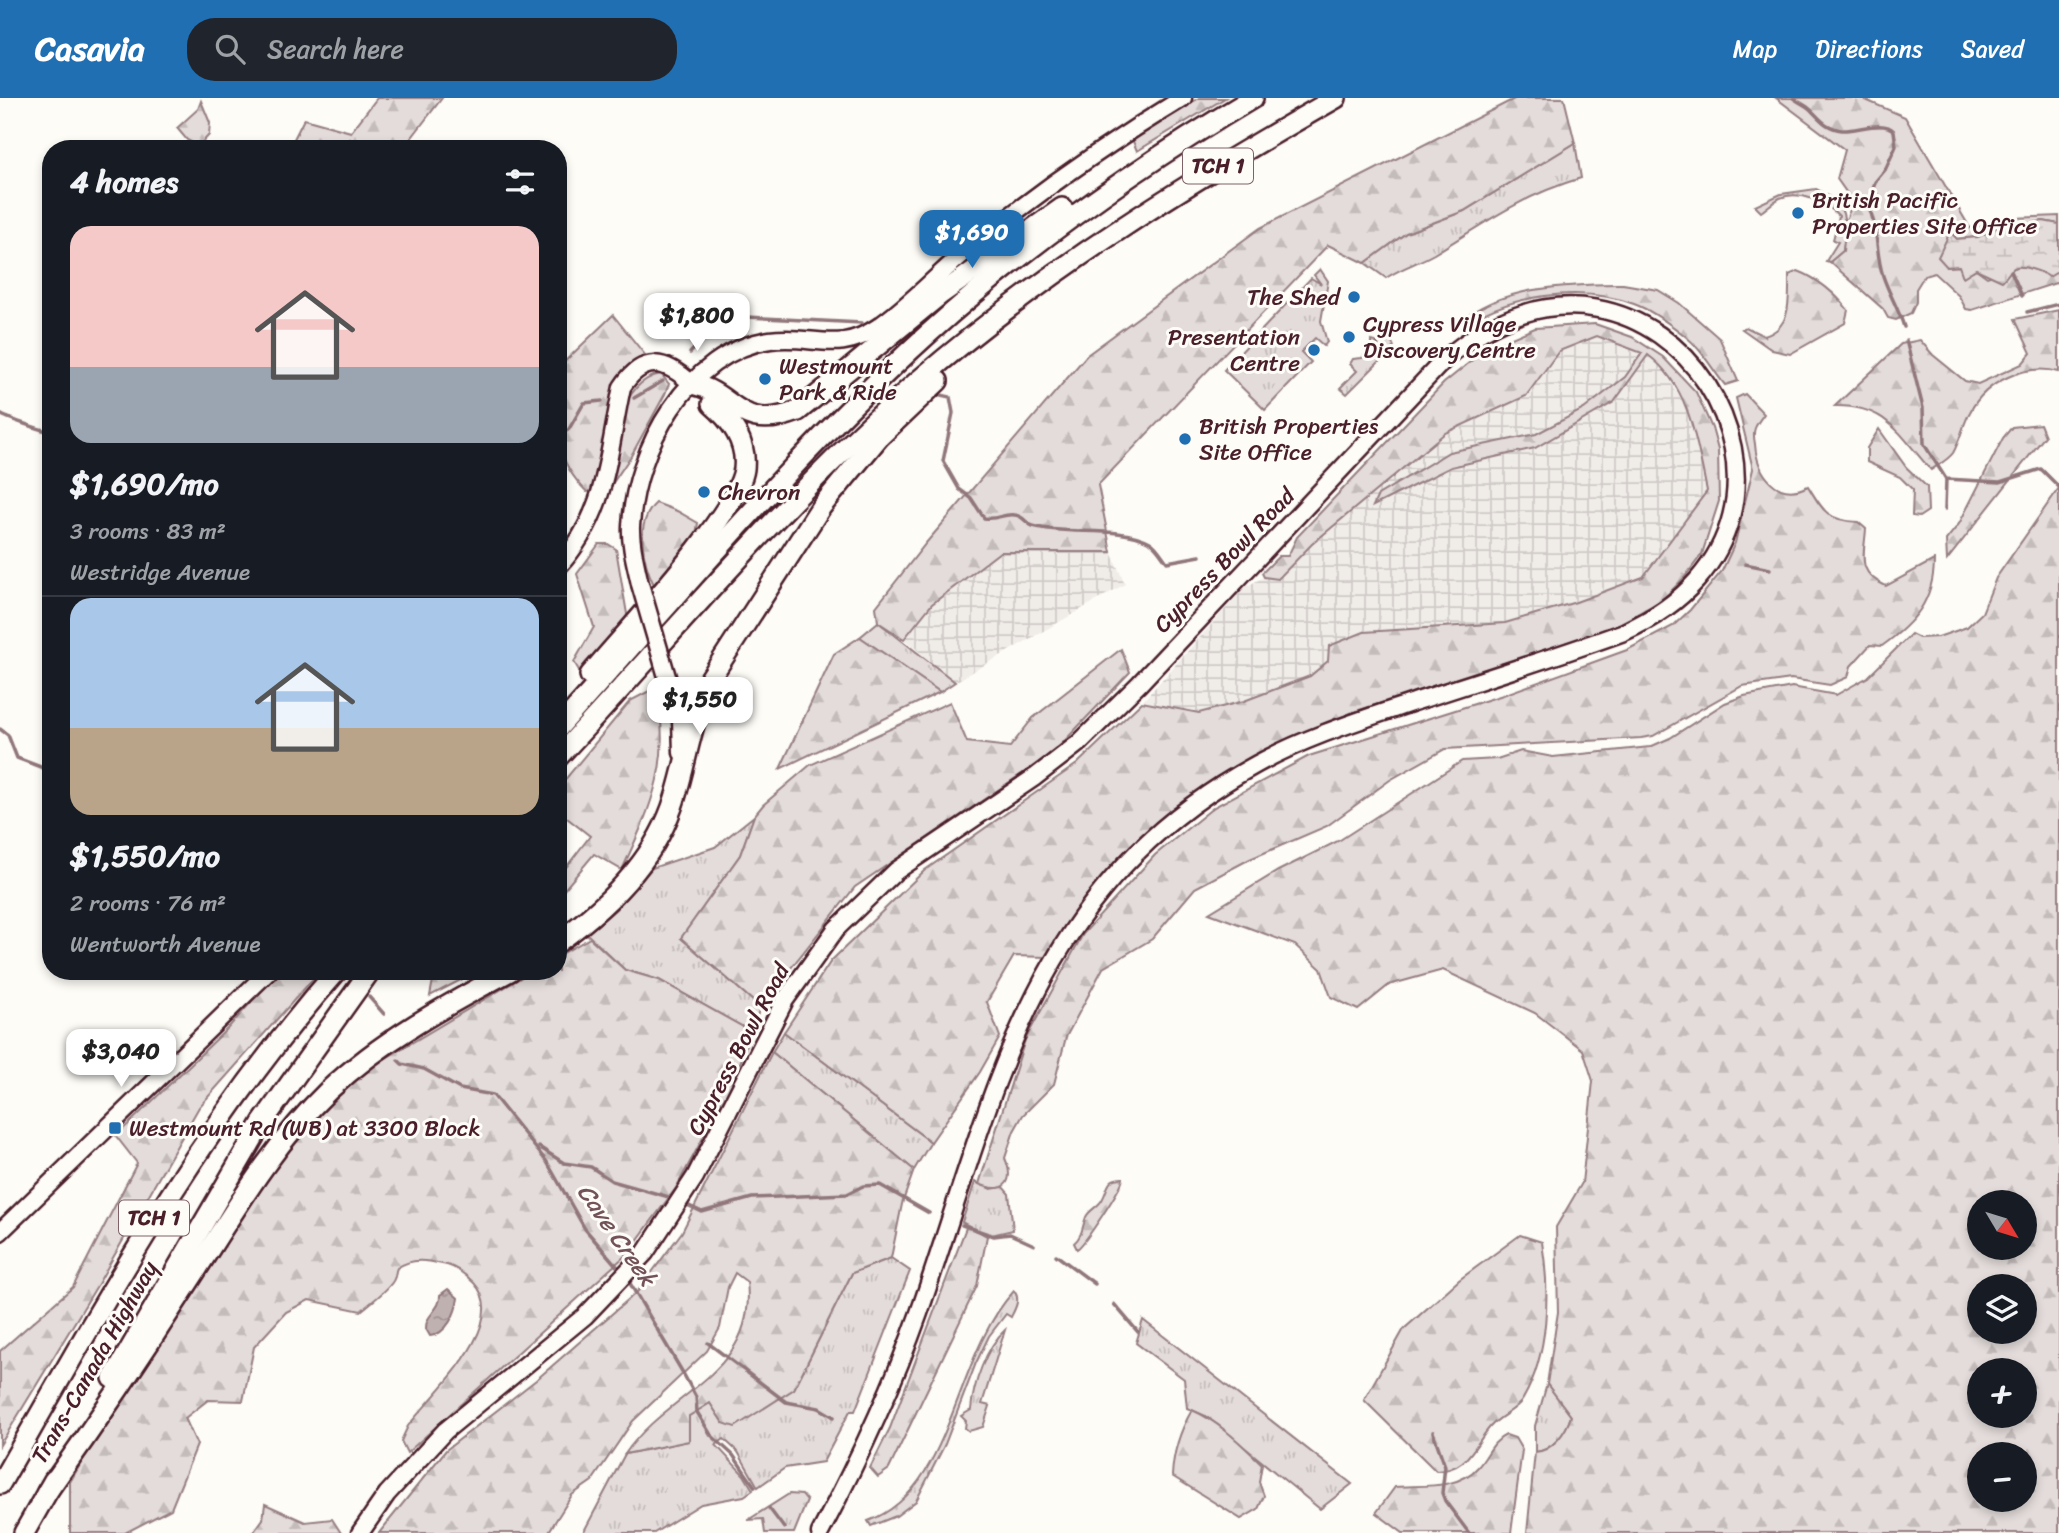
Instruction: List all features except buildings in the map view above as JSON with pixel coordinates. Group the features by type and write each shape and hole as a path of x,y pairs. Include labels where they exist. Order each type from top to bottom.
{"highway":[{"name":"TCH 1","path":"567,718 805,457 898,362 959,306 1051,231 1184,140 1252,98"},
{"name":"TCH 1","path":"567,747 773,524 858,437 977,332 1103,238 1196,179 1336,98"},
{"path":"692,384 708,387 725,403 747,414 773,418 798,411 997,252 1117,173 1184,140"},
{"path":"672,693 691,700 697,697 804,530 859,460 956,365 1103,238"},
{"path":"567,702 707,535 740,483 744,457 738,434 724,415 692,384"},
{"path":"567,934 611,897 652,847 672,808 690,732 718,667"},
{"name":"Trans-Canada Highway","path":"0,1484 188,1164 279,1040 329,980"},
{"name":"Trans-Canada Highway","path":"24,1533 256,1133 364,980"},
{"path":"47,1492 114,1398 259,1175 312,1108 365,1059 404,1030 494,980"}],"street":[{"path":"679,780 682,733 640,584 631,527 636,489 649,453 665,421 692,384 729,352 751,345 782,340 849,343 870,332 892,317 966,251 1101,148 1183,98"},
{"name":"Cypress Bowl Road","path":"360,1533 387,1494 445,1431 584,1316 645,1252 695,1177 785,1000 818,951 842,922 896,871 1035,777 1079,743 1139,684 1444,360 1494,323 1531,310 1553,307 1612,313 1667,340 1696,368 1713,391 1726,416 1734,452 1736,474 1730,519 1705,570 1666,611 1624,632 1347,725 1257,764 1168,825 1114,876 1068,935 1020,1024 993,1091 892,1384 820,1533"},
{"path":"567,556 587,530 604,485 622,387 628,378 646,366 657,363 671,366 692,384"},
{"path":"0,1232 260,980"}],"shaded area":[{"path":"1597,336 1648,355 1660,364 1690,414 1707,491 1642,577 1576,602 1505,623 1364,632 1310,676 1244,701 1199,713 1142,702 1245,587 1264,577 1278,579 1312,544 1445,433 1526,396 1559,351"},
{"path":"1000,552 1111,552 1125,584 955,682 904,639 932,604"}],"green space":[{"path":"377,98 442,98 410,140 294,140 304,119 351,132"},
{"path":"1199,98 1225,98 1137,151 1132,139"},
{"path":"1516,98 1564,98 1575,143 1464,211 1406,233 1365,263 1328,245 1098,485 1111,552 1000,552 932,604 904,639 878,622 876,607 926,543 1087,355 1260,228"},
{"path":"1776,98 1861,98 1905,117 1970,228 2013,218 2059,216 2059,224 2043,221 2017,226 2004,224 1978,237 1956,239 1954,234 1947,267 1959,266 1970,272 1976,269 1987,277 2020,266 2043,272 2059,271 2059,282 1972,310 1966,309 1959,296 1934,273 1924,276 1916,289 1916,302 1911,313 1896,320 1888,318 1883,309 1830,262 1843,251 1846,220 1853,202 1837,179 1845,150"},
{"path":"201,101 210,123 209,135 204,140 187,140 177,128 198,109"},
{"path":"1575,143 1581,178 1522,202 1434,254 1386,278 1365,263 1406,233 1464,211"},
{"path":"1816,189 1840,207 1845,221 1843,251 1830,262 1826,261 1838,242 1833,240 1839,216 1834,211 1820,202 1795,195 1780,198 1761,212 1755,206 1781,194"},
{"path":"2043,221 2059,224 2059,271 2049,277 2018,267 2012,269 2002,281 1976,269 1963,277 1959,266 1947,267 1938,257 1950,232 1957,239 1978,237 2004,224 2017,226"},
{"path":"1320,269 1328,281 1321,321 1327,342 1324,346 1315,338 1301,352 1311,362 1265,410 1224,370 1236,357 1244,364 1246,361 1239,354 1311,278 1321,284 1314,275"},
{"path":"1798,271 1826,287 1848,310 1845,323 1790,354 1772,350 1742,329 1746,327 1764,336 1780,327 1787,312 1789,275"},
{"path":"1623,284 1658,290 1679,303 1720,339 1738,381 1725,385 1701,352 1684,335 1647,310 1613,298 1568,294 1545,296 1500,307 1462,327 1458,323 1475,310 1515,294 1558,287"},
{"path":"2059,310 2059,372 2033,370 1996,383 1977,401 1970,412 1953,453 1931,470 1901,435 1880,417 1853,407 1835,406 1901,344 1920,340 1933,355 1965,381 1978,384 2022,364 2031,353 2015,319"},
{"path":"613,315 649,360 626,372 612,395 598,486 594,491 587,492 567,466 567,359"},
{"path":"1595,324 1632,337 1663,357 1696,392 1712,428 1718,450 1719,501 1702,554 1684,578 1662,600 1617,625 1512,663 1353,712 1216,777 1046,957 1014,956 987,1002 1000,1037 980,1072 931,1142 784,1032 831,961 925,870 1077,764 1142,702 1199,713 1244,701 1310,676 1328,661 1329,646 1364,632 1505,623 1576,602 1643,577 1707,491 1695,435 1682,399 1674,383 1648,355 1614,402 1535,448 1451,467 1373,506 1378,495 1449,452 1536,434 1584,409 1625,377 1642,353 1597,336 1559,351 1526,396 1445,433 1312,544 1278,579 1264,577 1262,573 1279,556 1288,556 1297,537 1444,383 1486,349 1535,328"},
{"path":"1382,336 1391,340 1394,347 1347,394 1340,388 1357,371 1350,364 1353,359 1362,358 1371,348 1371,341 1376,342 1379,354 1378,342"},
{"path":"661,374 669,384 665,394 631,456 612,484 616,435 626,403 635,389 646,380"},
{"path":"1745,394 1764,414 1754,434 1757,455 1764,474 1778,487 1787,490 1808,486 1827,513 1833,517 1858,522 1866,529 1864,563 1876,581 1886,586 1934,560 1926,599 1904,629 1882,646 1870,645 1851,666 1848,677 1830,685 1791,679 1742,686 1653,736 1445,749 1390,780 1327,826 1250,859 1195,888 1152,939 1103,968 1066,1037 1054,1084 1023,1115 1014,1131 1005,1158 1009,1174 1006,1184 995,1188 979,1184 1025,1040 1083,934 1155,855 1214,807 1309,756 1503,695 1627,650 1673,626 1690,610 1722,571 1735,543 1753,469 1736,398"},
{"path":"2040,424 2045,436 1947,560 1946,540 1959,524 2003,438 2012,427"},
{"path":"1879,429 1906,467 1927,487 1928,511 1919,517 1912,516 1913,490 1900,477 1867,462 1867,448"},
{"path":"2059,488 2059,1533 1527,1533 1535,1452 1553,1445 1566,1429 1571,1416 1547,1384 1558,1312 1556,1227 1582,1183 1593,1081 1583,1050 1535,1013 1443,970 1389,985 1358,1010 1331,997 1321,969 1295,945 1209,913 1278,871 1340,840 1462,761 1497,759 1521,751 1553,757 1650,747 1670,738 1725,703 1744,696 1792,687 1836,695 1868,677 1911,634 1919,638 1938,637 1967,627 1982,613 1996,578"},
{"path":"656,503 698,523 696,534 660,583 654,585 644,554 643,532 649,511"},
{"path":"599,544 608,544 616,549 627,614 625,628 583,677 574,662 594,627 577,574"},
{"path":"878,622 955,682 940,692 860,637"},
{"path":"860,637 940,692 780,769 834,654"},
{"path":"1121,649 1130,672 1054,752 855,887 760,1007 681,938 740,855 754,816 810,765 950,702 967,742 1010,747 1033,718"},
{"path":"655,688 662,737 661,760 650,803 622,870 594,854 567,886 567,866 590,836 567,818 567,777 630,701"},
{"path":"754,816 740,855 681,938 760,1007 752,1032 659,980 625,970 587,934 616,909 652,868 715,847"},
{"path":"590,938 625,970 659,980 752,1032 731,1086 676,1188 627,1254 407,1453 401,1441 408,1426 465,1358 476,1337 483,1318 483,1299 474,1283 451,1266 415,1261 397,1268 389,1287 361,1311 309,1300 286,1312 254,1347 243,1401 208,1400 185,1418 197,1445 171,1509 125,1533 70,1533 70,1482 101,1429 292,1141 356,1076 517,980 567,980 567,951"},
{"path":"271,980 312,980 199,1107 98,1284 0,1445 0,1351 73,1287 137,1163 116,1136 228,1028"},
{"path":"433,980 461,980 430,996"},
{"path":"784,1032 931,1142 914,1170 772,1052"},
{"path":"772,1052 914,1170 902,1204 891,1258 852,1273 794,1389 735,1427 723,1423 710,1403 689,1416 689,1441 625,1454 643,1432 725,1360 739,1339 747,1313 747,1282 735,1273 728,1287 720,1328 707,1351 633,1421 592,1481 572,1495 548,1533 379,1533 446,1450 536,1380 638,1291 682,1232"},
{"path":"1123,1178 1103,1215 1077,1249 1074,1243 1081,1234 1087,1215 1100,1202 1109,1184"},
{"path":"975,1182 991,1189 1003,1187 1009,1194 1013,1230 987,1236 962,1222"},
{"path":"967,1225 987,1236 977,1286 889,1469 878,1477 870,1468 890,1428"},
{"path":"1520,1235 1542,1242 1545,1261 1543,1343 1532,1381 1520,1403 1494,1423 1462,1462 1447,1470 1436,1471 1364,1400 1404,1329 1459,1280"},
{"path":"891,1258 910,1271 855,1411 850,1411 823,1462 785,1468 758,1487 738,1452 724,1439 716,1445 744,1475 753,1490 744,1496 701,1504 654,1533 583,1533 625,1454 689,1441 689,1416 710,1403 723,1423 794,1389 852,1273"},
{"path":"1014,1291 1017,1301 1014,1311 1011,1317 1006,1314 989,1336 945,1444 916,1501 896,1516 871,1526 868,1521 896,1505 918,1481 936,1452 977,1351 993,1319"},
{"path":"1143,1320 1352,1484 1320,1509 1206,1416 1187,1408 1184,1379 1136,1343"},
{"path":"1005,1330 982,1404 990,1406 983,1427 969,1431 965,1428 966,1421 961,1416 971,1410 974,1389 982,1367 992,1346"},
{"path":"1547,1384 1571,1416 1566,1429 1553,1445 1535,1452 1535,1426"},
{"path":"1192,1410 1221,1427 1262,1464 1259,1482 1264,1496 1258,1509 1241,1519 1172,1476 1178,1442"},
{"path":"1506,1435 1515,1438 1522,1450 1511,1533 1403,1533 1376,1513 1395,1487 1440,1485 1461,1480 1478,1467 1497,1441"},
{"path":"789,1494 802,1495 807,1501 794,1533 765,1533 763,1519 748,1520"},
{"path":"265,1504 305,1522 332,1519 341,1533 253,1533 263,1519"}],"water":[{"path":"448,1289 458,1298 455,1310 446,1327 430,1336 426,1324 438,1305 440,1295"}],"waterway":[{"path":"1793,98 1809,108 1824,123 1836,129 1884,126 1894,131 1896,146 1885,170 1875,182 1868,206 1874,223 1883,276 1904,327"},
{"path":"2011,271 2022,296"},
{"path":"2027,312 2059,304"},
{"path":"746,317 862,323"},
{"path":"690,353 706,336"},
{"path":"1906,340 1923,408 1924,444 1946,479 2000,482 2041,469 2059,487"},
{"path":"634,398 663,381"},
{"path":"941,395 950,397 953,413 943,461 959,489 971,498 984,518 1015,515 1031,525 1047,529 1109,532 1138,537 1153,544 1167,562 1200,556"},
{"path":"567,430 584,403 602,401"},
{"path":"0,414 42,429"},
{"path":"1945,509 1946,479"},
{"path":"1745,564 1770,569"},
{"name":"Cave Creek","path":"0,729 8,735 17,758 42,768"},
{"name":"Cave Creek","path":"369,997 384,1014"},
{"name":"Cave Creek","path":"398,1060 402,1064 424,1069 460,1089 493,1095 547,1162 585,1229 621,1271"},
{"path":"539,1147 564,1163 591,1167 612,1181 676,1199"},
{"path":"683,1203 702,1212 752,1198 847,1194 863,1186 880,1185 929,1213"},
{"path":"962,1225 994,1236 1010,1234 1034,1245"},
{"path":"1056,1255 1095,1284"},
{"name":"Cave Creek","path":"628,1280 696,1397 697,1412 711,1435 733,1455 755,1487"},
{"path":"1114,1304 1138,1332"},
{"path":"708,1343 786,1402 819,1408 834,1417"},
{"path":"1433,1432 1445,1466 1442,1493 1469,1533"},
{"name":"Cave Creek","path":"769,1508 784,1528"}],"place":[{"name":"British Pacific Properties Site Office","path":"1798,213"},
{"name":"The Shed","path":"1354,297"},
{"name":"Cypress Village Discovery Centre","path":"1349,337"},
{"name":"Presentation Centre","path":"1314,350"},
{"name":"Westmount Park & Ride","path":"765,379"},
{"name":"British Properties Site Office","path":"1185,439"},
{"name":"Chevron","path":"704,492"},
{"name":"Westmount Rd (WB) at 3300 Block","path":"115,1128"}]}
